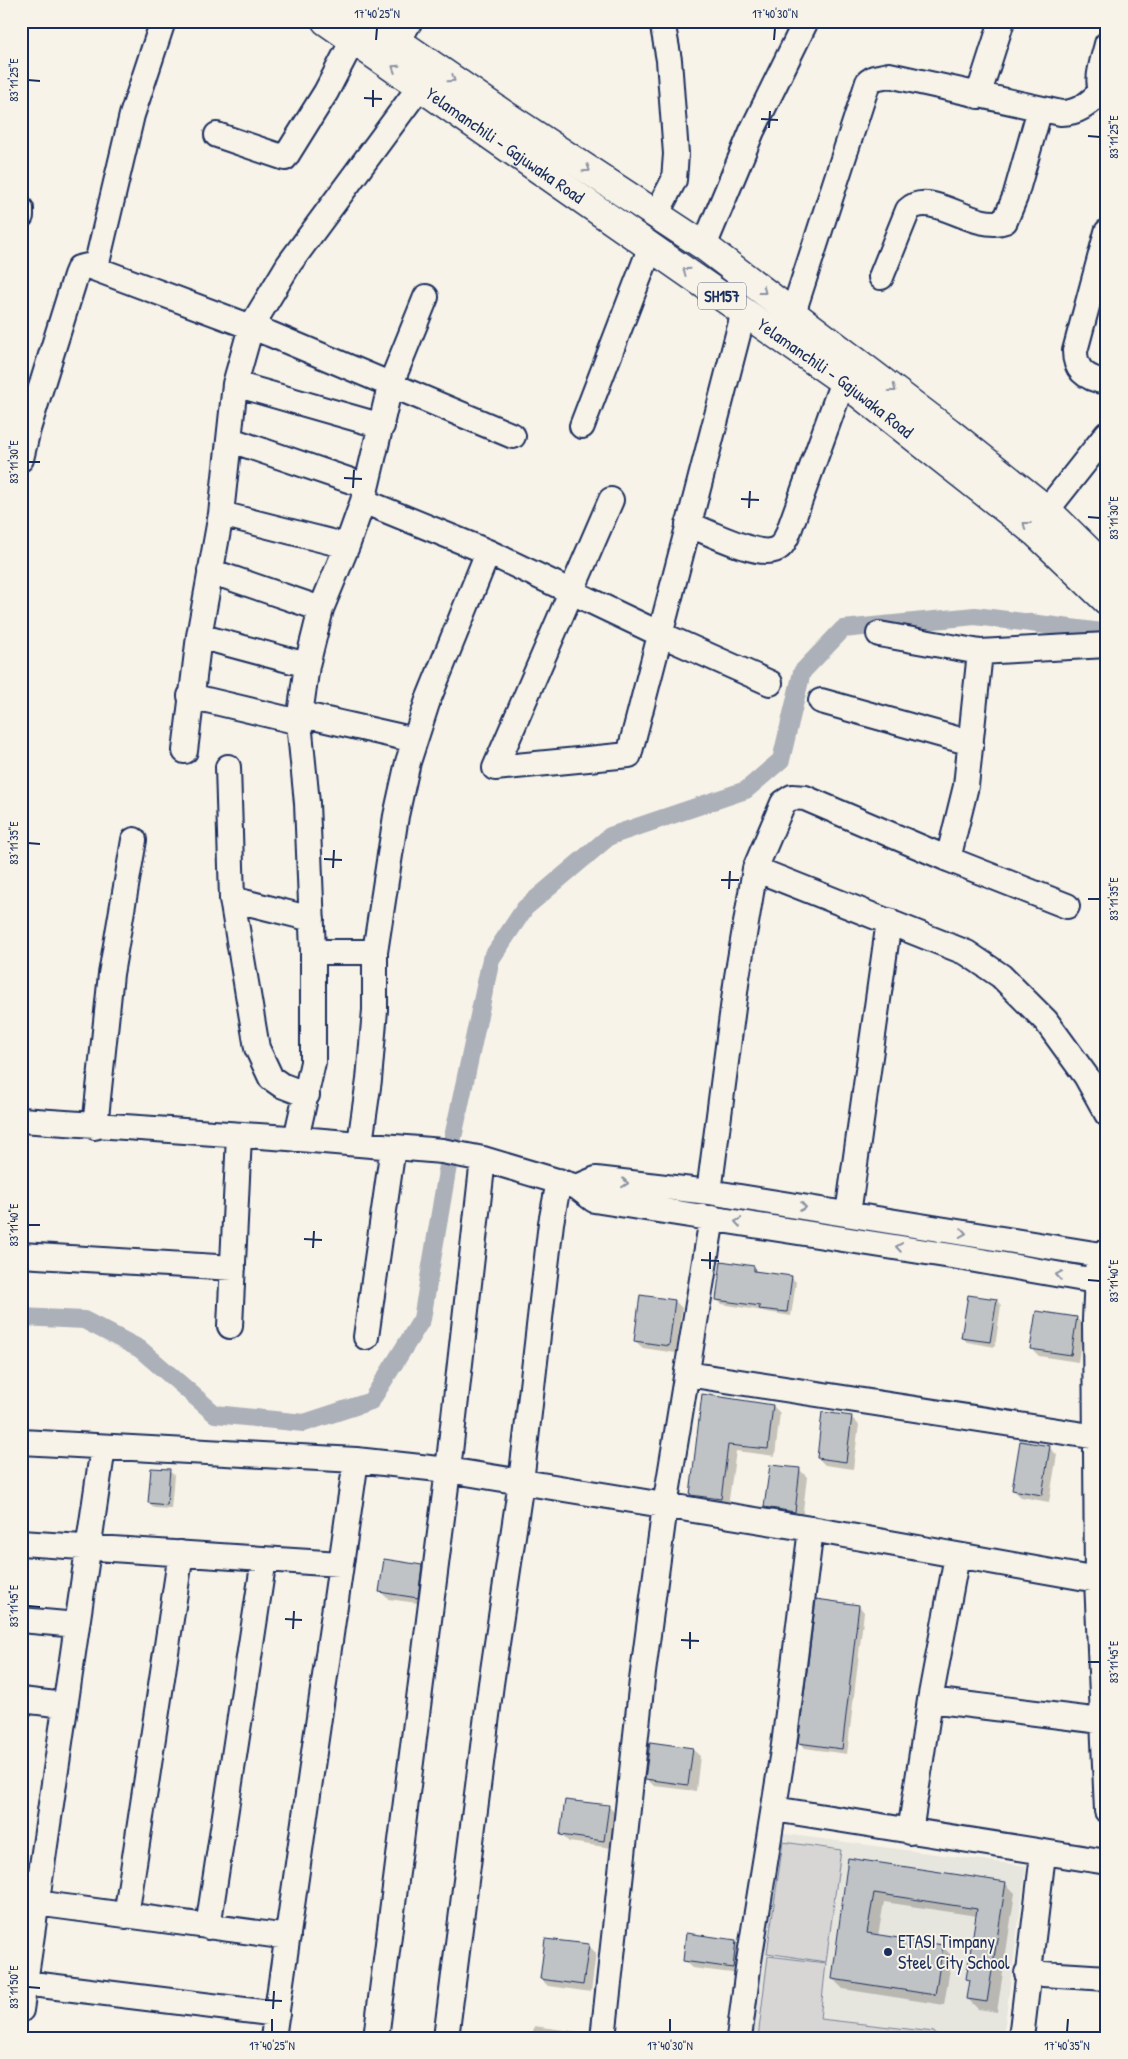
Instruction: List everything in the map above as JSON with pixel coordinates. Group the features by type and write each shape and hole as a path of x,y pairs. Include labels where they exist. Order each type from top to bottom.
{"main road":[{"name":"Yelamanchili - Gajuwaka Road","path":"326,21 361,31 403,32 656,215 704,246 949,432 1047,510 1063,543 1104,589"},
{"name":"Yelamanchili - Gajuwaka Road","path":"361,31 421,85 843,381 1036,533 1063,543"}],"street":[{"path":"96,267 132,114 163,21"},
{"path":"656,215 674,180 676,154 669,60 662,21"},
{"path":"704,246 752,131 806,21"},
{"path":"978,96 1002,21"},
{"path":"217,136 285,158 361,31"},
{"path":"793,313 868,82 874,78 889,75 1040,109 1071,113 1104,96 1099,83 1107,44"},
{"path":"185,751 190,696 199,636 222,514 231,440 235,384 251,327 289,264 421,85"},
{"path":"881,276 908,210 913,205 929,204 984,223 1000,224 1005,221 1016,197 1040,109"},
{"path":"21,209 21,216"},
{"path":"1107,232 1075,351 1075,361 1078,370 1088,377 1107,382"},
{"path":"582,426 651,246"},
{"path":"21,459 28,429 76,275 79,268 83,266 96,267 251,327 513,436"},
{"path":"296,1138 313,1062 312,919 307,803 299,718 307,665 321,608 347,546 364,493 382,426 390,386 426,298"},
{"path":"611,500 495,768 629,755 744,310"},
{"path":"688,524 759,551 775,550 781,546 788,536 843,381"},
{"path":"235,384 382,426"},
{"path":"1047,510 1107,434"},
{"path":"231,440 364,493 660,634 770,683"},
{"path":"222,514 347,546"},
{"path":"360,1143 375,1010 375,952 396,816 415,740 428,700 488,552"},
{"path":"210,571 321,608"},
{"path":"879,634 980,652 1107,645"},
{"path":"199,636 307,665"},
{"path":"948,859 966,786 980,652"},
{"path":"190,696 415,740"},
{"path":"821,701 971,743"},
{"path":"228,767 232,899 257,1048 271,1078 281,1085 307,1095"},
{"path":"709,1192 737,978 754,869 783,803 792,798 805,798 948,859 1067,906"},
{"path":"95,1127 111,974 134,840"},
{"path":"754,869 967,953 1001,976 1046,1021 1086,1076 1107,1114"},
{"path":"232,899 312,919"},
{"path":"848,1214 889,921"},
{"path":"313,952 375,952"},
{"path":"21,1120 95,1127 296,1138 442,1151 474,1157 568,1184 594,1200 964,1258 1101,1282"},
{"path":"230,1326 239,1136"},
{"path":"366,1338 392,1147"},
{"path":"376,2038 448,1470 474,1157"},
{"path":"568,1184 596,1179 709,1192 1102,1255 1097,1437 1102,1557 1097,1580 1101,1721 1107,1812"},
{"path":"446,2038 491,1684 521,1482 551,1223 568,1184"},
{"path":"603,2038 642,1680 665,1506 712,1218"},
{"path":"21,1254 233,1268"},
{"path":"687,1374 1097,1437"},
{"path":"21,1442 356,1460 448,1470 811,1529 1097,1580"},
{"path":"21,2010 103,1447"},
{"path":"273,2038 278,2014 356,1460"},
{"path":"740,2038 749,1961 774,1810 811,1529"},
{"path":"21,1543 340,1564"},
{"path":"126,1916 181,1554"},
{"path":"910,1832 930,1700 957,1556"},
{"path":"208,1927 264,1559"},
{"path":"21,1620 77,1626"},
{"path":"21,1700 65,1705"},
{"path":"930,1700 1101,1721"},
{"path":"774,1810 1043,1854 1107,1862"},
{"path":"1021,2038 1027,1973 1043,1854"},
{"path":"36,1903 288,1938"},
{"path":"1027,1973 1107,1978"},
{"path":"24,1983 278,2014"}],"shaded area":[{"name":"ETASI Timpany Steel City School","path":"777,1833 1026,1866 1003,2038 749,2038"},
{"path":"783,1842 841,1850 826,1962 767,1953"},
{"path":"768,1956 826,1963 820,2019 934,2032 938,2038 758,2038"}],"building":[{"path":"721,1261 754,1266 754,1271 792,1276 787,1312 759,1309 760,1306 716,1300"},
{"path":"640,1295 675,1300 669,1346 634,1341"},
{"path":"968,1295 997,1299 990,1342 961,1338"},
{"path":"1036,1311 1077,1317 1071,1355 1030,1349"},
{"path":"702,1394 773,1405 768,1449 728,1445 721,1499 690,1495"},
{"path":"822,1412 852,1416 846,1462 817,1458"},
{"path":"1020,1441 1050,1446 1042,1495 1012,1490"},
{"path":"770,1465 800,1468 795,1512 764,1507"},
{"path":"151,1468 170,1469 167,1505 148,1503"},
{"path":"384,1559 422,1565 418,1598 379,1592"},
{"path":"816,1599 859,1605 842,1749 798,1743"},
{"path":"650,1742 693,1748 688,1785 645,1779"},
{"path":"565,1800 609,1805 604,1841 560,1835"},
{"path":"848,1858 1006,1882 987,2002 967,1999 970,1980 966,1979 977,1909 874,1893 867,1933 943,1945 935,1995 832,1979"},
{"path":"686,1933 736,1940 733,1968 683,1961"},
{"path":"545,1939 589,1944 583,1985 540,1979"}],"waterway":[{"path":"21,1317 84,1320 140,1349 215,1414 304,1423 371,1401 422,1319 452,1142 491,959 525,908 610,836 746,790 781,760 802,672 843,629 975,616 1102,632 1107,628"}],"place":[{"name":"ETASI Timpany Steel City School","path":"888,1952"}]}
